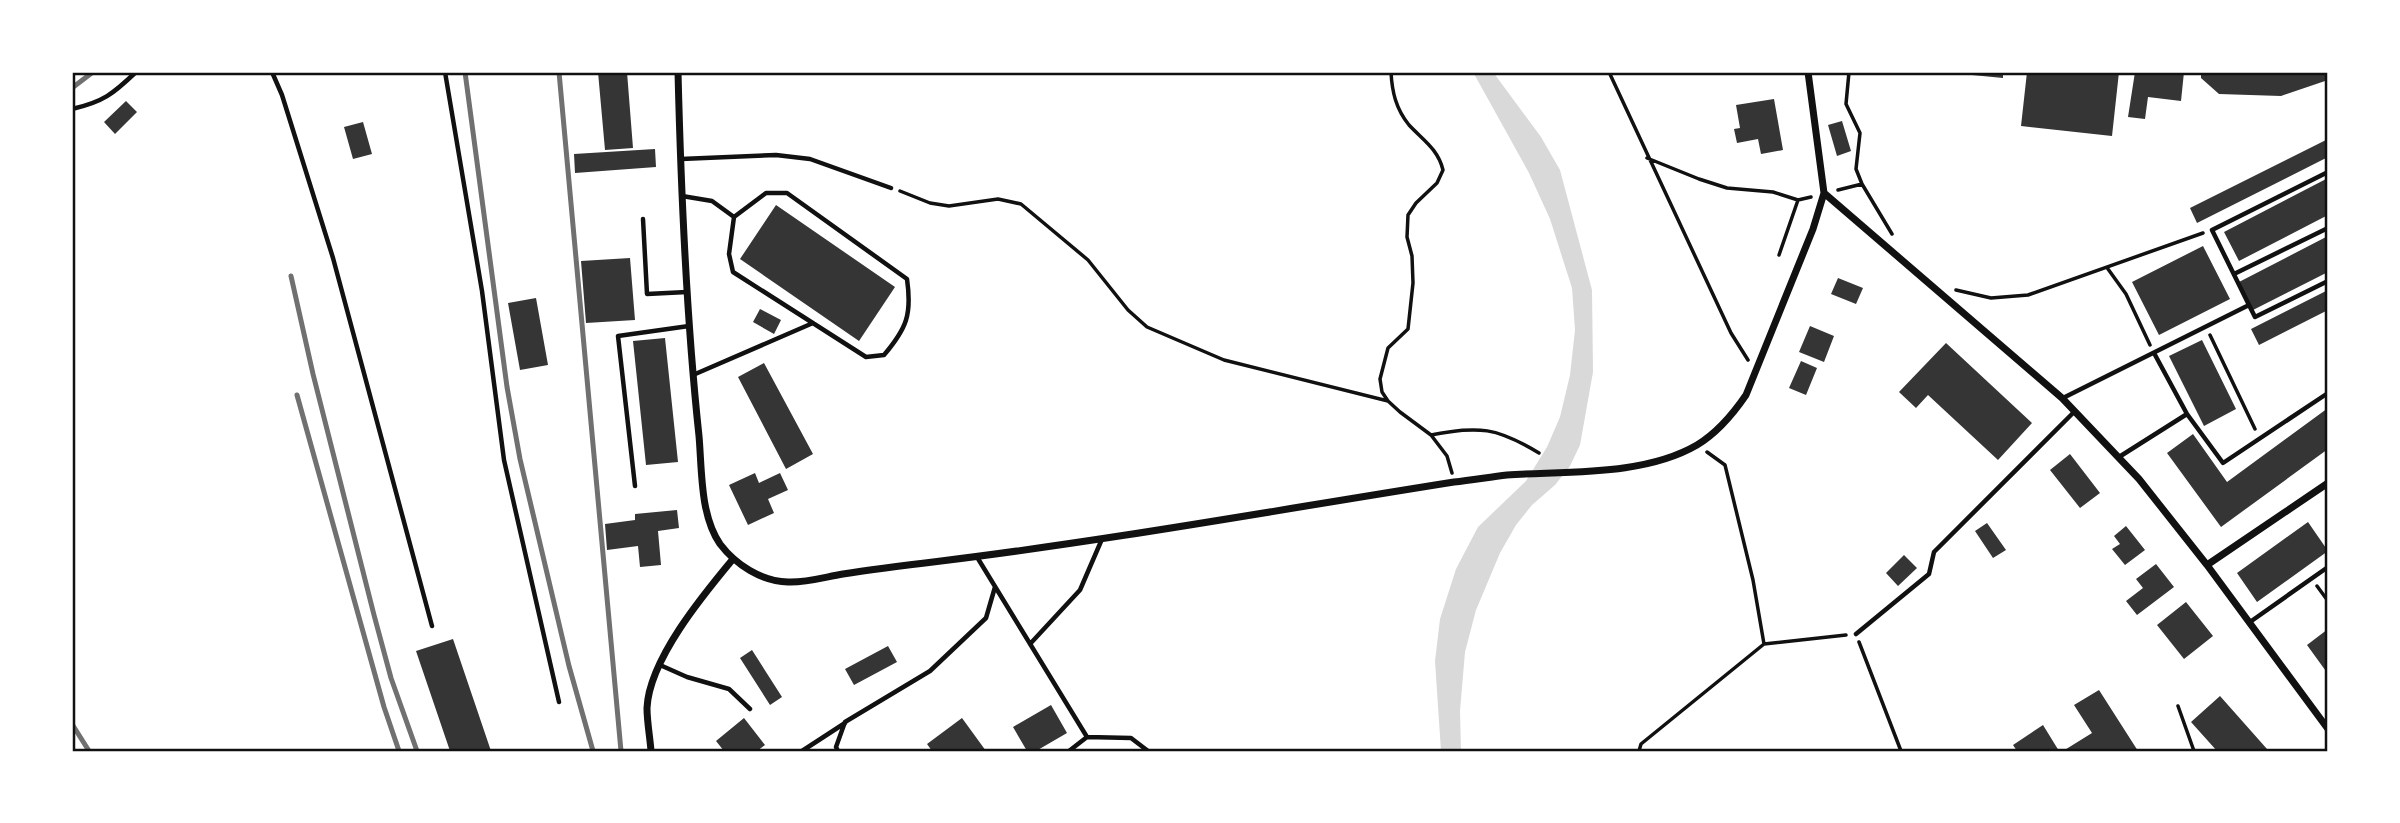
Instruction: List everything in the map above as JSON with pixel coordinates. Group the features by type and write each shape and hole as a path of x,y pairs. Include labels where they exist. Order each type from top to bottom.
{"street":[{"path":"678,72 681,196 692,375 710,525 733,559 752,573 789,582 977,557 1440,484 1507,475 1612,470 1663,458 1697,445 1732,415 1757,374 1813,229 1824,193 1808,72"},
{"path":"1824,193 2062,398 2139,479 2207,565 2328,729"},
{"path":"2207,565 2328,483"},
{"path":"651,751 648,708 652,683 660,664 670,644 733,559"}],"lane":[{"path":"72,109 96,104 120,88 136,72"},
{"path":"272,72 282,95 333,258 432,626"},
{"path":"445,72 482,291 504,460 559,702"},
{"path":"680,159 776,155 810,159 891,188"},
{"path":"2328,172 2212,230 2255,317 2328,281"},
{"path":"766,193 787,193 907,279 911,302 901,335 884,355 866,357 733,272 729,254 734,217 766,193"},
{"path":"681,196 712,201 734,217"},
{"path":"643,219 647,295 687,292"},
{"path":"2234,274 2328,228"},
{"path":"2062,398 2249,305"},
{"path":"692,375 813,323"},
{"path":"635,486 618,336 689,326"},
{"path":"2154,353 2187,414 2222,463 2328,393"},
{"path":"1856,634 1929,574 1934,552 2075,411"},
{"path":"2118,457 2187,414"},
{"path":"1030,644 1080,590 1102,538"},
{"path":"977,557 1087,737"},
{"path":"2249,623 2328,566"},
{"path":"802,751 930,671 986,618 995,587"},
{"path":"660,664 687,677 729,689 750,709"},
{"path":"838,751 836,747 845,722"},
{"path":"1069,751 1087,737 1131,738 1148,751"}],"path":[{"path":"1391,72 1398,108 1410,126 1436,151 1443,170 1437,183 1416,203 1408,215 1407,237 1412,256 1413,283 1408,329 1388,348 1380,379 1382,392 1388,401 1431,435 1447,456"},
{"path":"1609,72 1731,333 1757,374"},
{"path":"1849,72 1846,104 1860,133 1857,169 1862,184 1895,240"},
{"path":"1647,158 1727,188 1773,192 1798,200"},
{"path":"891,188 930,203 949,206 998,199 1021,204 1088,260 1128,310 1147,327 1224,359 1388,401"},
{"path":"1961,298 1951,289 1991,298 2028,296 2212,230"},
{"path":"2108,269 2126,295 2154,353"},
{"path":"2206,327 2260,438"},
{"path":"1431,435 1465,429 1497,431 1539,453"},
{"path":"1697,445 1726,465 1753,580 1764,644"},
{"path":"2311,579 2328,601"},
{"path":"1639,751 1641,744 1764,644 1856,634 1900,751"},
{"path":"2178,706 2194,751"}],"shaded area":[{"path":"1473,72 1493,72 1541,137 1560,170 1592,290 1593,372 1580,445 1570,466 1516,525 1500,553 1476,610 1465,652 1460,711 1461,751 1441,751 1435,661 1440,619 1456,569 1478,527 1526,481 1547,447 1560,417 1570,375 1575,330 1572,288 1550,219 1529,173"}],"building":[{"path":"598,72 627,72 633,148 605,150"},
{"path":"1972,72 2003,72 2003,78 1972,75"},
{"path":"2027,72 2119,72 2112,136 2021,126"},
{"path":"2135,72 2184,72 2181,101 2148,97 2145,119 2128,117"},
{"path":"2201,72 2328,72 2328,80 2281,96 2219,94 2201,78"},
{"path":"1774,99 1783,150 1761,154 1758,139 1737,143 1734,129 1740,128 1736,105"},
{"path":"126,101 137,112 115,134 104,122"},
{"path":"1842,121 1851,151 1837,156 1828,125"},
{"path":"363,122 372,154 353,159 344,127"},
{"path":"2328,139 2328,157 2197,223 2190,208"},
{"path":"655,149 656,167 575,173 574,154"},
{"path":"2328,178 2328,215 2239,261 2224,232"},
{"path":"776,205 895,287 859,341 740,259"},
{"path":"2328,236 2328,272 2253,310 2239,282"},
{"path":"2203,246 2230,299 2159,335 2132,282"},
{"path":"630,258 635,320 586,323 581,261"},
{"path":"1838,278 1863,288 1856,304 1831,294"},
{"path":"2328,290 2328,310 2259,345 2251,329"},
{"path":"536,298 548,365 520,370 508,303"},
{"path":"760,309 781,320 774,334 753,322"},
{"path":"1810,326 1834,336 1824,362 1799,352"},
{"path":"665,338 678,462 646,465 633,341"},
{"path":"2202,340 2236,409 2204,426 2169,356"},
{"path":"1946,343 2032,423 1998,460 1928,395 1916,408 1899,392"},
{"path":"1801,361 1817,368 1806,395 1789,388"},
{"path":"764,363 813,454 786,469 738,377"},
{"path":"2328,408 2328,449 2221,527 2167,453 2193,434 2227,482"},
{"path":"2070,454 2100,493 2080,508 2050,470"},
{"path":"755,473 759,483 780,473 788,490 768,499 774,513 748,525 729,485"},
{"path":"677,510 679,528 658,531 661,565 640,567 638,546 607,550 605,524 635,520 635,514"},
{"path":"2308,522 2328,551 2257,602 2237,573"},
{"path":"1987,523 2006,550 1993,558 1975,531"},
{"path":"2126,526 2145,550 2125,565 2112,549 2120,544 2114,536"},
{"path":"1904,555 1917,568 1898,586 1886,573"},
{"path":"2156,564 2174,587 2137,615 2126,601 2143,588 2136,579"},
{"path":"2186,602 2213,636 2184,659 2157,625"},
{"path":"2328,629 2328,674 2307,645"},
{"path":"453,639 491,751 450,751 416,651"},
{"path":"888,646 897,662 854,685 845,669"},
{"path":"752,650 782,697 770,705 740,658"},
{"path":"2099,690 2138,751 2063,751 2092,733 2074,705"},
{"path":"2220,696 2267,749 2265,751 2217,751 2191,722"},
{"path":"1051,705 1067,733 1036,751 1027,751 1013,727"},
{"path":"744,718 765,745 757,751 724,751 716,741"},
{"path":"962,718 986,751 932,751 927,744"},
{"path":"2043,725 2059,751 2017,751 2013,745"}],"railway":[{"path":"72,88 93,72"},
{"path":"465,72 507,387 520,459 569,666 593,751"},
{"path":"559,72 621,751"},
{"path":"291,276 374,615 391,678 417,751"},
{"path":"297,395 384,707 399,751"},
{"path":"72,724 89,751"}]}
